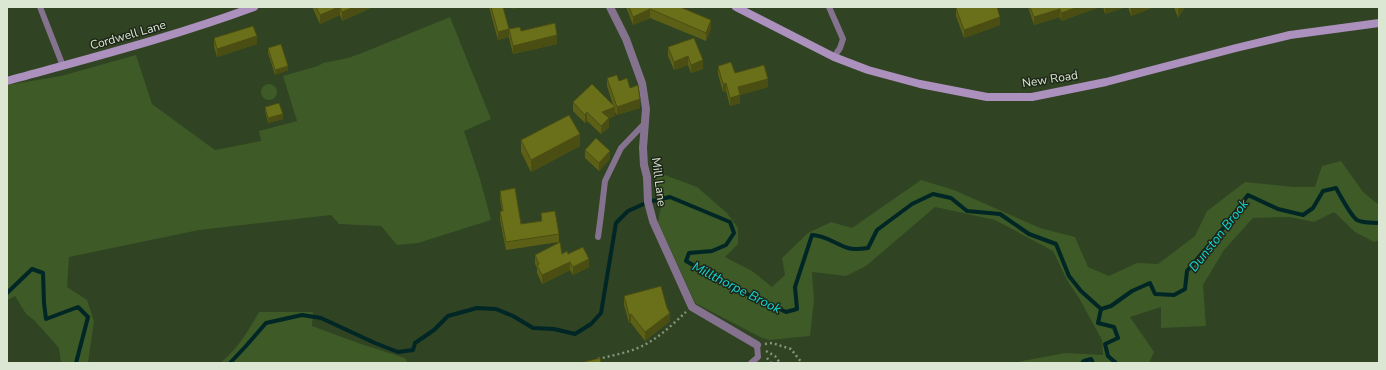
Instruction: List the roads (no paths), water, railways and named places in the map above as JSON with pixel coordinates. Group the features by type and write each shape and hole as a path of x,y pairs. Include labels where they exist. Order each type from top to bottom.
{"main road":[{"name":"Cordwell Lane","path":"7,81 193,28 254,7"},
{"name":"New Road","path":"736,7 834,57 868,70 920,84 987,97 1032,97 1106,82 1290,35 1379,24"}],"street":[{"name":"Mill Lane","path":"610,7 626,39 642,83 646,109 643,148 644,165 647,177 648,202 653,221 692,307 757,345"}],"lane":[{"path":"40,7 63,66"},
{"path":"829,7 843,39 840,48 834,57"},
{"path":"598,237 602,215 605,181 621,148 645,123"},
{"path":"751,363 758,357 757,345"}],"waterway":[{"name":"Dunston Brook","path":"1101,309 1111,306 1132,291 1150,283 1155,294 1174,295 1185,289 1187,271 1225,226 1248,195 1278,209 1303,215 1313,208 1323,191 1336,188 1349,210 1357,220 1379,223"},
{"name":"Millthorpe Brook","path":"230,363 266,323 302,315 321,318 398,352 413,350 415,343 434,330 448,316 477,308 496,309 513,316 533,328 554,329 575,334 591,324 601,313 616,223 628,211 648,202 670,197 730,222 734,233 726,245 712,251 689,253 686,261 732,287 786,312 797,309 795,287 812,235 821,236 850,249 868,248 877,230 912,204 933,194 951,198 967,211 1000,214 1029,234 1056,244 1069,276 1081,291 1101,309"},
{"name":"Millthorpe Brook","path":"7,293 32,269 43,273 46,319 78,307 88,317 76,363"},
{"path":"1101,309 1098,323 1114,327 1118,338 1105,344 1108,356 1116,363"},
{"path":"1082,363 1091,359 1093,363"}]}
